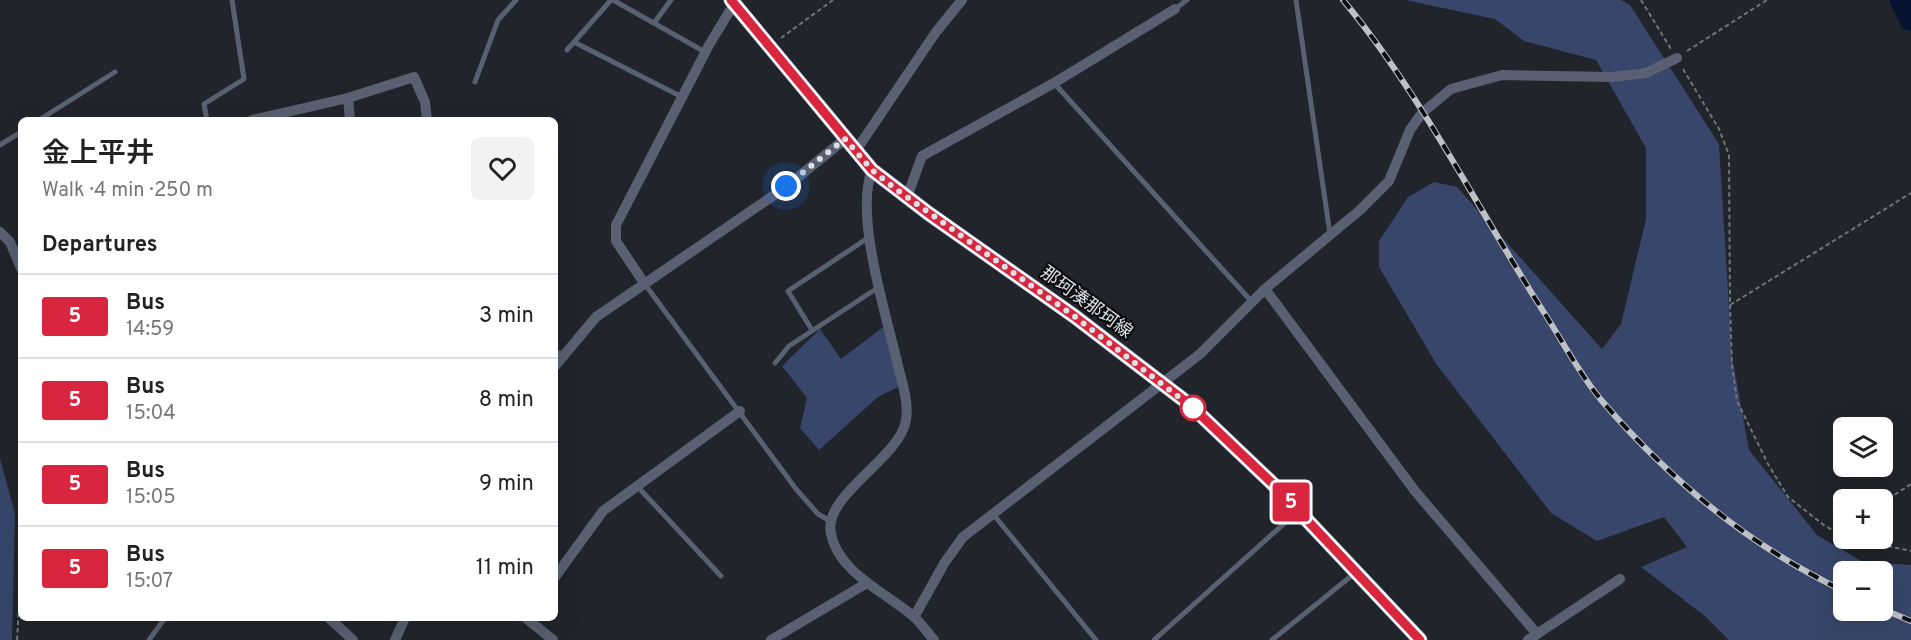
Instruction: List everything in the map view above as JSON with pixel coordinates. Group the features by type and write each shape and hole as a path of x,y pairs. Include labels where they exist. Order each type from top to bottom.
{"main road":[{"name":"那珂湊那珂線","path":"735,1 768,47 872,170 1162,382 1229,441 1299,511 1420,640"}],"street":[{"path":"855,152 936,33 962,0"},
{"path":"644,283 616,241 616,225 705,52 735,1"},
{"path":"907,197 922,156 1054,83 1175,9"},
{"path":"914,617 945,562 963,537 1200,354 1264,289 1360,210 1389,181 1410,130 1422,114 1451,89 1502,75 1612,76 1646,73 1677,58"},
{"path":"265,117 348,98 414,77 425,102 427,117"},
{"path":"348,98 350,117"},
{"path":"559,353 596,317 786,186 845,139"},
{"path":"872,170 866,189 871,236 880,286 904,388 906,422 893,445 849,493 830,521 831,534 841,557 867,583 914,617 934,640"},
{"path":"0,232 10,242 18,261"},
{"path":"10,242 18,238"},
{"path":"1264,289 1415,491 1532,637 1620,579"},
{"path":"558,573 603,512 740,411"},
{"path":"771,640 867,583"},
{"path":"332,621 353,640"},
{"path":"395,640 404,621"},
{"path":"530,621 553,640"}],"lane":[{"path":"206,117 204,104 244,79 232,0"},
{"path":"475,82 498,20 516,0"},
{"path":"567,50 612,0 705,52"},
{"path":"654,23 671,0"},
{"path":"1175,9 1187,0"},
{"path":"1296,0 1330,234"},
{"path":"574,42 682,97"},
{"path":"44,117 115,72"},
{"path":"1054,83 1252,302"},
{"path":"0,145 18,134"},
{"path":"812,330 788,291 871,236"},
{"path":"644,283 796,489 818,514 830,521"},
{"path":"775,363 789,346 880,286"},
{"path":"637,486 721,576"},
{"path":"1154,640 1299,511"},
{"path":"992,513 1096,640"},
{"path":"1272,640 1356,572"},
{"path":"149,640 163,621"}],"path":[{"path":"768,47 833,0"},
{"path":"1641,0 1719,129 1729,156 1730,305 1732,364 1737,401 1788,497 1833,531"},
{"path":"1677,58 1767,0"},
{"path":"1730,305 1911,193"},
{"path":"1893,496 1911,484"},
{"path":"1893,547 1911,551"},
{"path":"17,640 18,621"}],"shaded area":[{"path":"1405,0 1621,0 1630,5 1719,144 1732,356 1749,450 1817,535 1833,544 1833,549 1841,549 1861,561 1833,561 1833,621 1893,621 1893,564 1911,565 1911,640 1729,640 1706,617 1641,567 1687,547 1664,517 1597,541 1551,513 1437,365 1379,267 1379,241 1408,197 1434,182 1457,187 1602,349 1621,324 1646,219 1646,148 1596,60 1524,41 1495,19"},
{"path":"886,325 900,386 878,397 819,450 800,428 807,398 782,366 820,329 841,359"},
{"path":"0,459 15,513 12,640 0,640"}],"waterway":[{"path":"1902,0 1911,19"}],"railway":[{"path":"1343,0 1372,37 1424,114 1520,275 1586,380 1602,401 1655,457 1713,509 1776,554 1833,585"},
{"path":"1893,614 1911,621"}],"bus line":[{"name":"5","path":"731,0 817,107 872,170 928,213 1074,316 1189,404 1273,484 1420,640"}],"route":[{"path":"786,186 845,139 872,170 897,190 1074,316 1193,408"}]}
